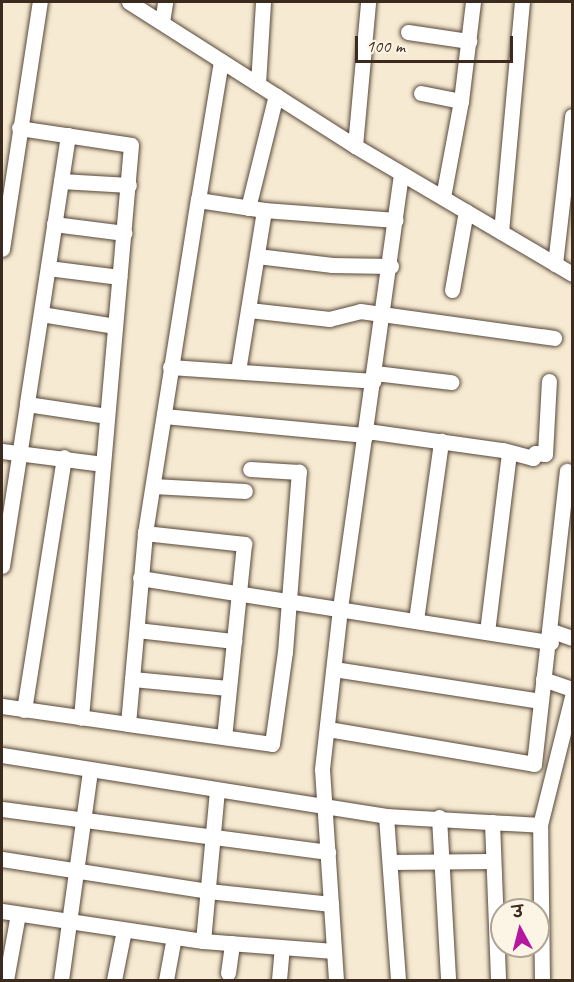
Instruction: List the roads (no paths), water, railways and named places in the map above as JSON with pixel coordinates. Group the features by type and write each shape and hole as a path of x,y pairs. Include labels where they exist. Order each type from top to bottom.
{"street":[{"path":"2,246 40,2"},
{"path":"129,2 355,147 573,274"},
{"path":"162,22 165,2"},
{"path":"258,84 263,2"},
{"path":"355,147 368,2"},
{"path":"443,197 461,101 473,2"},
{"path":"501,232 522,2"},
{"path":"408,33 469,41"},
{"path":"128,724 145,533 221,61"},
{"path":"421,93 461,101"},
{"path":"238,371 257,256 256,209 276,96"},
{"path":"555,264 573,116"},
{"path":"19,128 131,145 81,718"},
{"path":"2,566 68,135"},
{"path":"336,981 322,769 340,608 391,266 401,174"},
{"path":"61,181 129,185"},
{"path":"198,200 256,209 396,220"},
{"path":"452,290 466,211"},
{"path":"54,224 124,233"},
{"path":"257,256 332,265 391,266"},
{"path":"48,268 119,278"},
{"path":"249,310 329,319 354,311 554,338"},
{"path":"41,314 115,326"},
{"path":"170,367 451,382"},
{"path":"164,416 441,441 503,450 509,454 533,458 535,453 545,454 549,381"},
{"path":"27,404 107,416"},
{"path":"416,620 441,441"},
{"path":"2,451 103,464"},
{"path":"487,632 509,454"},
{"path":"24,710 64,458"},
{"path":"2,706 272,744 299,472 250,469"},
{"path":"328,729 534,764 543,679 551,637 567,471"},
{"path":"153,486 245,491"},
{"path":"145,533 244,544 224,737"},
{"path":"140,578 487,632 573,638"},
{"path":"137,630 234,641"},
{"path":"334,669 541,701"},
{"path":"132,679 228,688"},
{"path":"543,679 573,689"},
{"path":"542,981 540,825 573,698"},
{"path":"2,755 386,816 439,817 540,825"},
{"path":"61,981 90,770"},
{"path":"203,941 217,790"},
{"path":"2,809 212,839 328,852"},
{"path":"386,816 398,981"},
{"path":"439,817 439,862 448,981"},
{"path":"492,822 498,981"},
{"path":"2,859 208,891 331,904"},
{"path":"390,862 492,861"},
{"path":"2,911 203,941 334,951"},
{"path":"6,981 18,914"},
{"path":"114,981 124,930"},
{"path":"166,981 174,937"},
{"path":"228,973 232,943"},
{"path":"279,981 282,948"}]}
